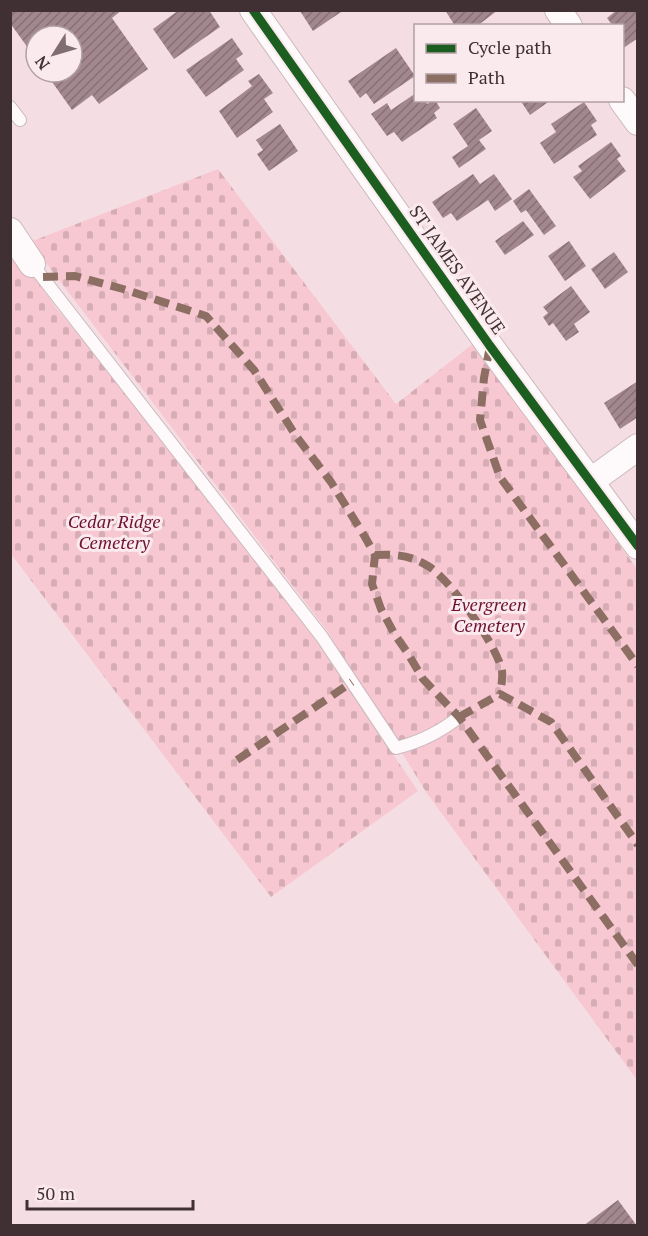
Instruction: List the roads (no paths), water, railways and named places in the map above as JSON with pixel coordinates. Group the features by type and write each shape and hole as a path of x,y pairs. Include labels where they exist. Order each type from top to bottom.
{"street":[{"name":"ST JAMES AVENUE","path":"253,10 490,346 638,546"},
{"path":"558,10 568,24"},
{"path":"623,102 638,122"},
{"path":"10,231 32,264"},
{"path":"591,481 638,447"}],"lane":[{"path":"10,107 20,120"},
{"path":"32,264 322,637 396,748 424,740 440,732 459,717"}],"park label":[{"name":"Cedar Ridge Cemetery","path":"114,532"},
{"name":"Evergreen Cemetery","path":"489,615"}]}
